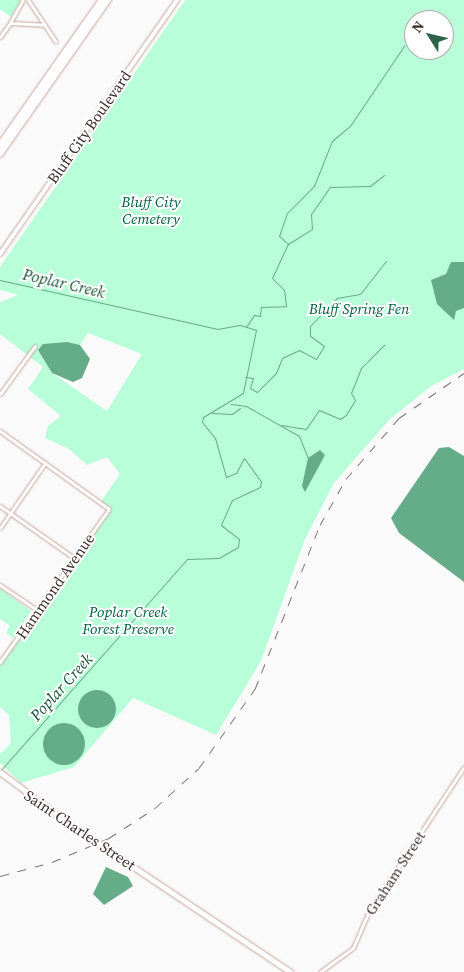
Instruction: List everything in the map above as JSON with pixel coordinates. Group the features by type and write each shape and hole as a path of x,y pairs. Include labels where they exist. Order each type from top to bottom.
{"highway":[{"path":"0,145 102,0"},
{"path":"0,154 108,0"}],"main road":[{"name":"Saint Charles Street","path":"0,772 161,886 291,972"}],"street":[{"path":"0,37 22,0"},
{"path":"28,0 56,42"},
{"name":"Bluff City Boulevard","path":"0,254 177,0"},
{"path":"10,23 45,25"},
{"path":"0,394 35,346"},
{"path":"0,431 45,463 0,528"},
{"name":"Hammond Avenue","path":"0,662 109,509 45,463"},
{"path":"0,506 74,558"},
{"path":"0,585 37,610"},
{"path":"0,652 5,656"},
{"name":"Graham Street","path":"320,972 352,948 370,911 464,767"}],"green space":[{"path":"0,0 21,0 11,17 0,9"},
{"path":"185,0 464,0 464,369 431,386 390,419 334,483 305,539 261,661 216,735 133,698 74,767 21,783 0,763 0,754 11,743 9,715 0,707 0,666 111,511 100,503 120,474 107,457 87,465 69,449 45,438 48,426 61,416 28,389 43,367 0,334 0,302 18,295 0,290 0,267","holes":["88,333 142,354 107,411 52,373 38,350 44,344 80,345"]},
{"path":"0,588 31,611 14,638 6,633 10,626 0,619"}],"shaded area":[{"path":"451,262 464,262 464,308 456,311 454,320 437,304 431,280 446,274"},
{"path":"67,342 80,345 90,359 82,378 73,382 52,373 38,350 43,344"},
{"path":"449,447 464,456 464,582 399,533 391,518 439,448"},
{"path":"320,450 325,455 305,492 302,486 308,458"},
{"path":"97,690 110,696 116,709 110,722 97,728 84,722 78,709 84,696"},
{"path":"60,723 68,723 79,729 85,744 79,759 68,765 60,765 49,759 43,748 43,740 49,729"},
{"path":"106,867 128,877 133,886 104,905 93,894"}],"waterway":[{"path":"246,327 254,315 260,316 261,307 286,306 284,290 272,278 288,244 279,236 287,213 314,186 332,141 350,126 404,46"},
{"path":"288,244 312,229 311,214 330,187 370,186 384,175"},
{"path":"245,377 253,378 250,388 257,392 276,373 282,358 299,350 316,359 324,346 310,336 310,326 337,298 360,294 386,261"},
{"name":"Poplar Creek","path":"0,280 217,329 240,325 256,330 243,393 203,417 202,422 215,438 226,477 236,473 244,458 261,481 260,487 232,500 221,525 239,539 238,547 219,558 187,559 0,771"},
{"path":"281,425 306,429 319,410 340,419 346,415 355,400 351,393 361,368 384,345"},
{"path":"231,404 246,406 299,436 308,458"},
{"name":"Poplar Creek","path":"212,413 232,414 240,408"}],"railway":[{"path":"0,876 52,862 109,838 155,808 199,768 255,689 320,525 346,479 399,418 464,373"}],"park label":[{"name":"Bluff City Cemetery","path":"151,210"},
{"name":"Bluff Spring Fen","path":"359,309"},
{"name":"Poplar Creek Forest Preserve","path":"128,620"}]}
